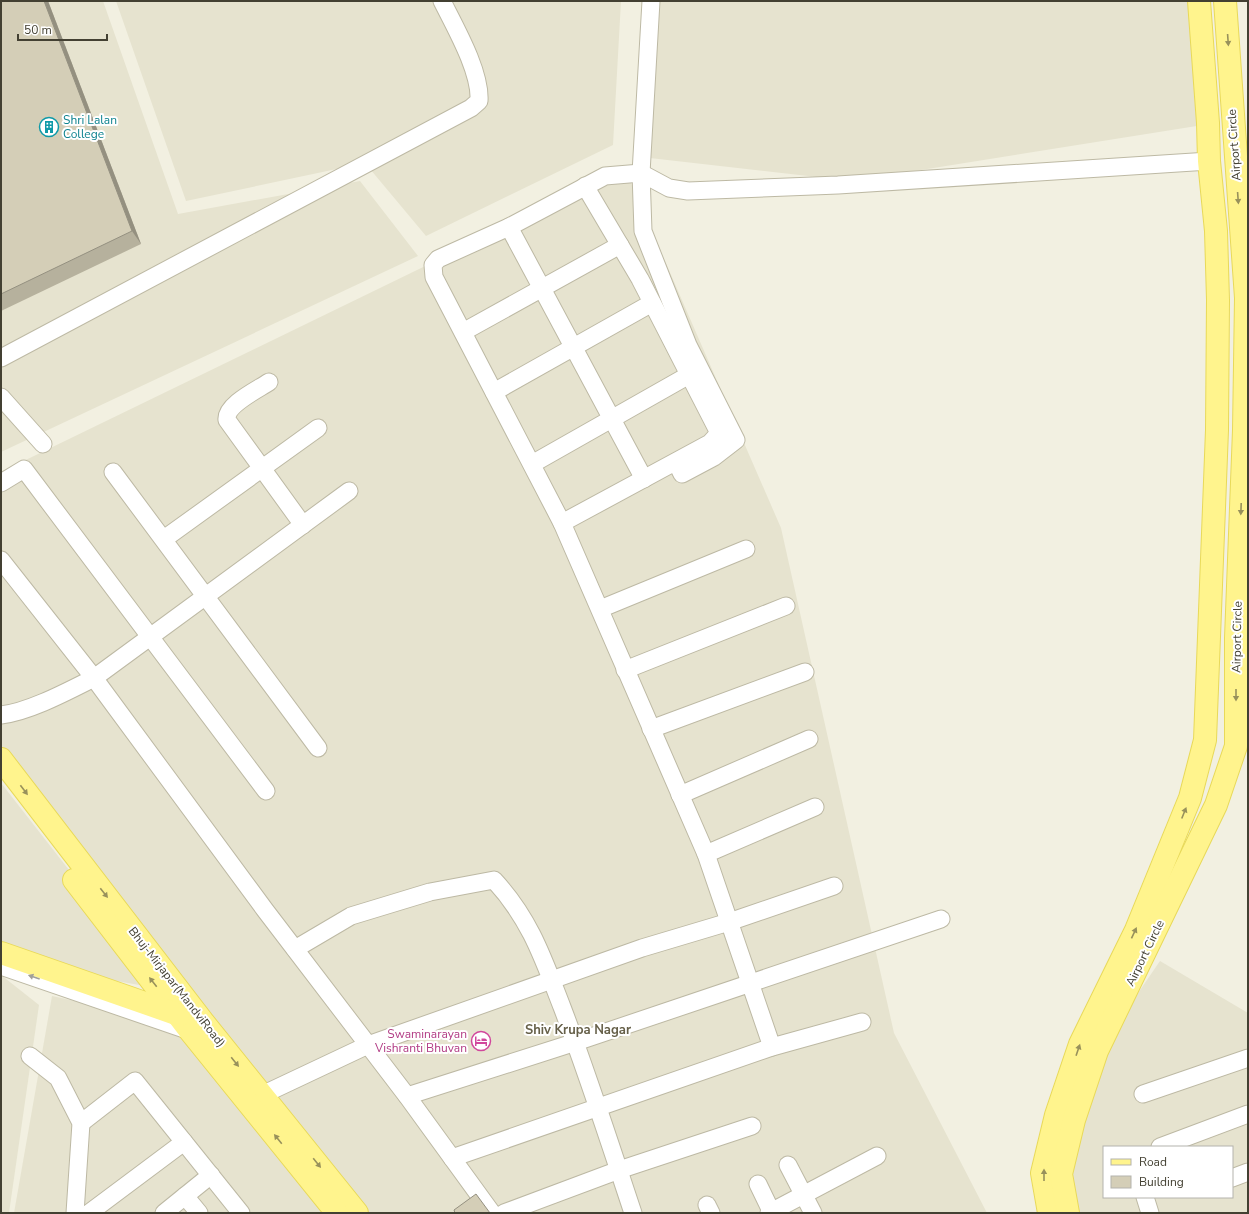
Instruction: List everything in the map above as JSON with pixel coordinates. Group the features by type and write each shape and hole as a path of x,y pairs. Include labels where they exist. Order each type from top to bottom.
{"main road":[{"name":"Airport Circle","path":"1049,1213 1042,1173 1056,1115 1080,1044 1136,930 1190,798 1205,740 1217,430 1218,300 1216,231 1209,161 1208,123 1199,1"},
{"name":"Airport Circle","path":"1068,1213 1061,1174 1074,1120 1097,1051 1216,805 1236,746 1236,638 1244,430 1246,298 1225,1"},
{"name":"Bhuj-Mirjapar(MandviRoad)","path":"1,759 191,1022 262,1095 357,1213"},
{"name":"Bhuj-Mirjapar(MandviRoad)","path":"1,784 191,1022 337,1213"},
{"path":"1,953 191,1022"}],"street":[{"path":"1,358 471,108 479,101 479,91 464,44 442,1"},
{"path":"651,1 640,173 643,231 688,345 736,440 714,457 682,474 676,462"},
{"path":"772,1048 706,854 625,670 600,609 562,523 434,277 433,265 438,259 509,227 605,176 640,173 669,188 688,192 838,185 1209,161"},
{"path":"562,523 710,443 719,433 652,303 585,186"},
{"path":"509,227 644,479"},
{"path":"463,332 620,245"},
{"path":"494,392 573,346 652,303"},
{"path":"532,464 689,375"},
{"path":"268,382 230,408 226,415 227,420 263,467 303,525"},
{"path":"1,397 43,444"},
{"path":"164,539 318,428"},
{"path":"1,483 24,469 266,791"},
{"path":"113,472 318,748"},
{"path":"1,715 12,714 94,678 349,491"},
{"path":"600,609 746,549"},
{"path":"1,560 94,678 295,949 407,1096 492,1213"},
{"path":"625,670 786,606"},
{"path":"651,729 806,672"},
{"path":"680,795 809,739"},
{"path":"706,854 815,807"},
{"path":"295,949 351,916 430,892 494,880 512,900 539,947 576,1042 633,1213"},
{"path":"262,1095 368,1045 642,948 729,922 834,886"},
{"path":"407,1096 576,1042 941,919"},
{"path":"1,966 191,1022"},
{"path":"452,1158 772,1048 862,1022"},
{"path":"30,1056 58,1078 81,1123 75,1213"},
{"path":"1143,1094 1248,1058"},
{"path":"81,1123 135,1081 241,1213"},
{"path":"1163,1146 1248,1114"},
{"path":"504,1213 619,1170 752,1126"},
{"path":"89,1213 184,1142"},
{"path":"758,1184 771,1213 877,1156"},
{"path":"788,1165 814,1213"},
{"path":"1233,1178 1248,1172"},
{"path":"164,1213 211,1175"},
{"path":"185,1196 199,1213"},
{"path":"1145,1198 1150,1213"}],"shaded area":[{"path":"1,1 103,1 178,214 360,181 418,256 1,452"},
{"path":"116,1 621,1 613,145 426,236 365,163 186,201"},
{"path":"649,1 1190,1 1203,125 852,181 641,157"},
{"path":"625,169 781,528 894,1033 987,1213 358,1213 1,756 1,472"},
{"path":"1,783 162,989 54,970 1,952"},
{"path":"1160,961 1248,1013 1248,1213 1078,1213 1070,1157 1121,1018"},
{"path":"1,975 39,1005 9,1213 1,1213"},
{"path":"52,996 182,1024 331,1213 14,1213"}],"building":[{"name":"Shri Lalan College","path":"1,1 44,1 132,231 1,294"},
{"path":"476,1194 490,1213 455,1213 454,1210"}],"place":[{"name":"Shri Lalan College","path":"49,127"},
{"name":"Swaminarayan Vishranti Bhuvan","path":"481,1041"}],"district":[{"name":"Shiv Krupa Nagar","path":"578,1029"}]}
